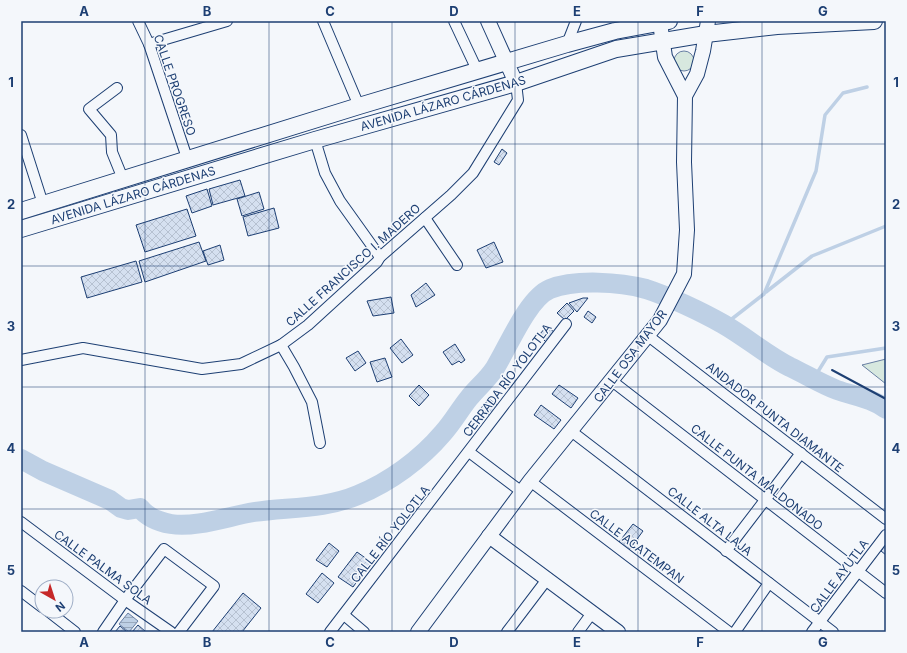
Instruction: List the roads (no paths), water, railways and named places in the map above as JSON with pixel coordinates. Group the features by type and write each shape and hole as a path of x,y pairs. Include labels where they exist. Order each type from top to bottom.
{"main road":[{"path":"488,21 516,83"},
{"name":"AVENIDA LÁZARO CÁRDENAS","path":"21,229 315,140 516,83 616,49 662,42 707,27 777,26 874,21"},
{"name":"AVENIDA LÁZARO CÁRDENAS","path":"21,210 187,158 478,72 567,44 615,31 665,22"},
{"name":"CALLE OSA MAYOR","path":"665,22 662,42 665,57 685,96"},
{"name":"CALLE OSA MAYOR","path":"418,632 526,487 660,320 684,274 687,230 684,162 685,96 697,74 707,27"},
{"path":"490,536 618,632"}],"street":[{"name":"CALLE PROGRESO","path":"138,21 148,44 187,158"},
{"path":"148,44 227,21"},
{"path":"323,21 359,106"},
{"path":"454,21 478,72"},
{"path":"567,44 576,21"},
{"name":"CALLE FRANCISCO I. MADERO","path":"21,360 83,348 202,369 241,364 281,345 308,325 377,262 380,257 473,173 518,100 516,83"},
{"path":"117,88 89,109 110,135 112,152 123,179"},
{"path":"21,135 43,204"},
{"path":"315,140 325,173 340,201 380,257"},
{"path":"424,218 457,265"},
{"name":"CERRADA RÍO YOLOTLA","path":"470,452 566,324"},
{"name":"ANDADOR PUNTA DIAMANTE","path":"647,335 886,519"},
{"path":"281,345 312,402 320,443"},
{"name":"CALLE PUNTA MALDONADO","path":"612,381 886,593"},
{"name":"CALLE ALTA LAJA","path":"571,431 832,632"},
{"name":"CALLE ACATEMPAN","path":"470,452 526,487 729,632"},
{"name":"CALLE RÍO YOLOTLA","path":"330,632 470,452"},
{"path":"726,551 801,453"},
{"name":"CALLE PALMA SOLA","path":"22,525 171,632"},
{"name":"CALLE AYUTLA","path":"812,632 886,535"},
{"path":"103,632 125,600 164,549 214,586 179,632"},
{"path":"507,632 548,578"},
{"path":"734,632 769,583"},
{"path":"23,596 34,602"},
{"path":"578,632 592,613"},
{"path":"344,615 364,632"},
{"path":"58,619 75,632"}],"water":[{"path":"128,613 138,621 129,632 119,624"}],"waterway":[{"path":"724,325 764,294 816,171 825,115 843,93 867,87"},
{"path":"766,292 812,256 886,226"},
{"path":"21,459 43,471 110,500 121,508 128,510 140,508 154,519 171,524 181,525 202,523 254,512 307,507 345,500 370,490 393,477 415,461 434,443 469,398 492,372 526,312 542,294 550,289 560,286 585,283 611,283 624,285 646,289 664,296 695,309 723,324 764,352 819,382 837,390 869,400 886,409"},
{"path":"814,378 827,357 886,348"}]}
